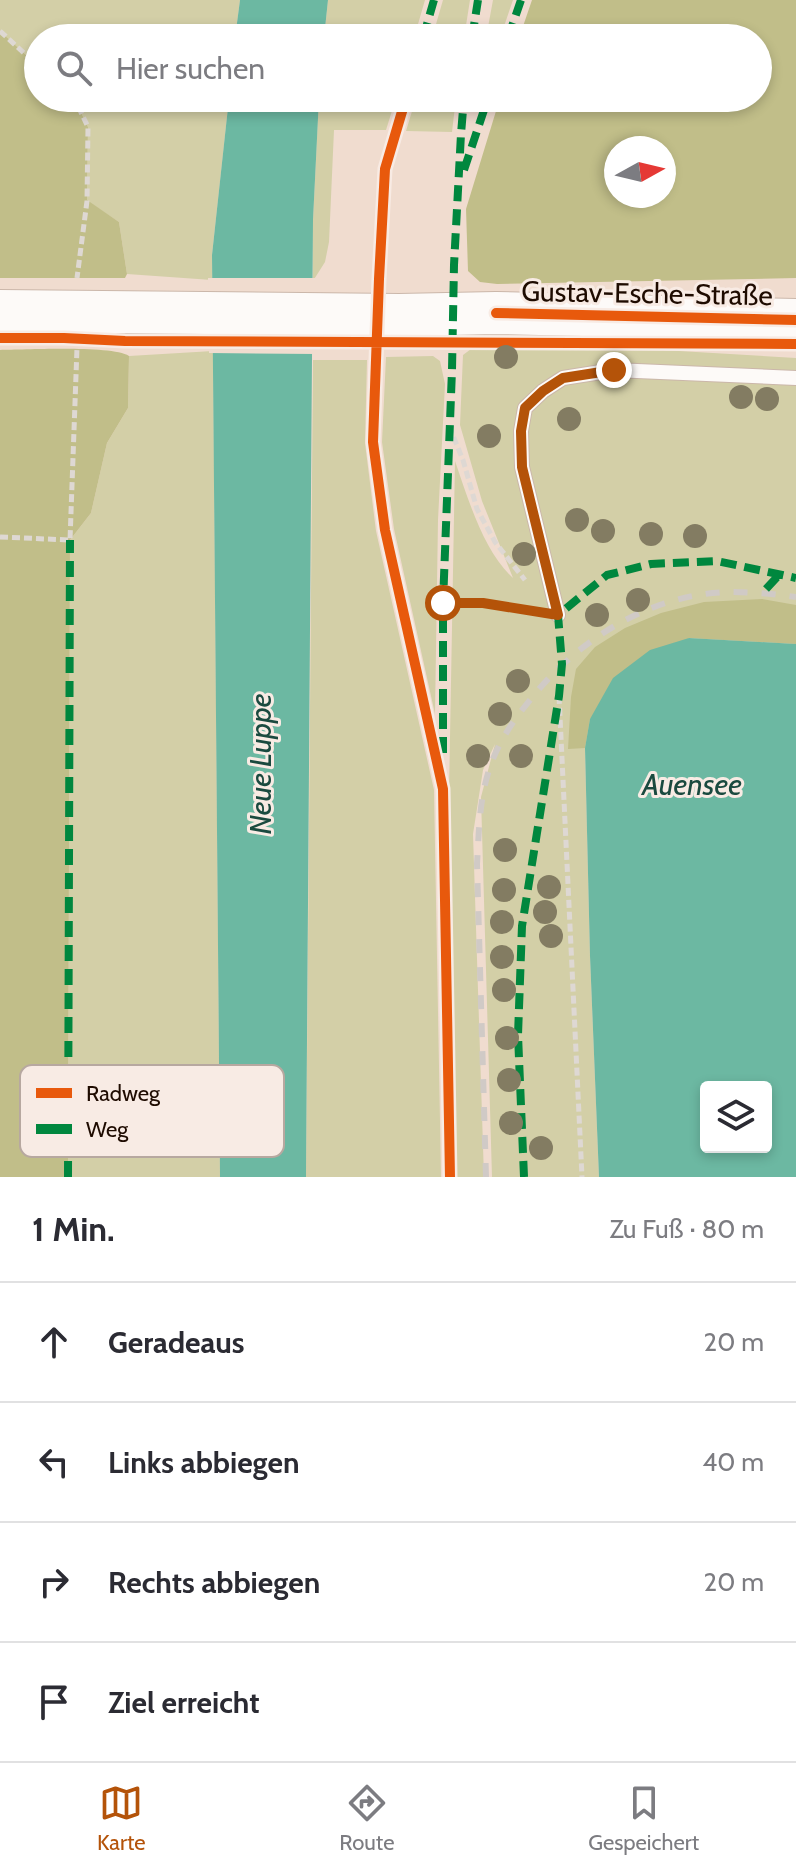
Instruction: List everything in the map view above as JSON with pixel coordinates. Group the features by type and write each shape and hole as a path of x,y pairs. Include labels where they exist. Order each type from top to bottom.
{"main road":[{"name":"Gustav-Esche-Straße","path":"0,311 496,313 796,320"}],"lane":[{"path":"558,615 522,467 521,431 525,408 563,378 614,370 796,378"}],"path":[{"path":"0,31 24,53"},
{"path":"0,537 70,540 77,276 87,201 88,127 81,112"},
{"path":"449,426 477,509 495,542 543,605 558,615"},
{"path":"443,603 483,603 558,615"},
{"path":"559,696 582,1177"}],"shaded area":[{"path":"0,0 240,0 237,24 24,24 24,53 0,31"},
{"path":"328,0 425,0 418,24 325,24"},
{"path":"443,0 470,0 466,24 436,24"},
{"path":"493,0 513,0 505,24 489,24"},
{"path":"532,0 796,0 796,278 497,284 480,282 468,271 466,209 496,112 772,112 772,24 524,24"},
{"path":"0,31 24,53 24,112 81,112 88,127 87,200 119,222 127,274 125,278 0,278"},
{"path":"81,112 227,112 212,280 127,274 119,222 87,201 88,127"},
{"path":"318,112 392,112 386,130 334,130 329,242 325,262 313,281"},
{"path":"412,112 454,112 452,132 406,131"},
{"path":"471,349 662,350 796,358 796,644 689,638 585,748 599,1177 492,1177 481,797 495,744 483,770 473,834 484,1177 455,1177 449,793 455,461 485,540 513,578 482,501 460,425 463,355"},
{"path":"0,350 105,350 129,356 128,408 107,443 91,513 70,540 68,1065 20,1065 20,1157 68,1157 68,1177 0,1177"},
{"path":"213,351 219,1065 68,1065 70,540 91,513 107,443 128,408 129,356"},
{"path":"433,356 440,361 445,384 438,520 435,714 394,529 382,442 386,357"},
{"path":"313,360 367,360 365,443 376,531 434,790 441,1177 306,1177"},
{"path":"762,599 796,605 796,644 689,638 590,719 585,748 568,749 576,669 595,647 625,628 661,613 704,602"},
{"path":"68,1157 220,1157 220,1177 68,1177"}],"water":[{"path":"240,0 328,0 325,24 237,24"},
{"name":"Neue Luppe","path":"227,112 318,112 313,220 306,1177 220,1177 220,1157 284,1157 284,1065 219,1065 212,255"},
{"name":"Auensee","path":"689,638 796,644 796,1177 599,1177 585,748 590,719 613,678 650,650"}],"pier":[{"path":"208,278 317,278 317,354 209,353"}],"railway":[{"path":"486,1177 477,864 484,791 498,747 521,712 553,674 596,637 621,622 646,610 700,595 737,592 796,597"}],"marked path":[{"path":"427,24 434,0"},
{"path":"474,24 478,0"},
{"path":"513,24 521,0"},
{"path":"443,753 443,603 454,265 463,112"},
{"path":"464,170 483,112"},
{"path":"68,1065 70,540"},
{"path":"524,1177 518,1035 522,926 559,696 562,664 558,615 607,575 651,564 717,561 796,578"},
{"path":"766,589 780,574"},
{"path":"68,1157 68,1177"}],"cycle path":[{"path":"402,112 385,169 373,442 385,530 443,789 450,1177"},
{"path":"496,313 796,320"},
{"path":"0,338 796,344"}],"route":[{"path":"443,603 483,603 558,615 522,467 521,431 525,408 563,378 614,370"}]}
